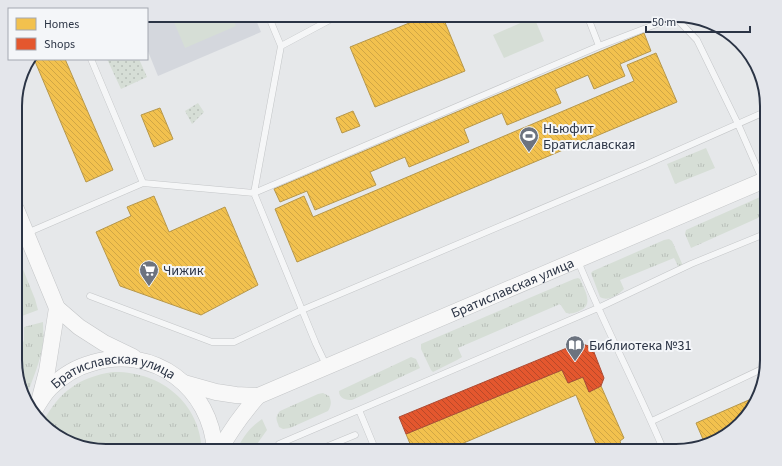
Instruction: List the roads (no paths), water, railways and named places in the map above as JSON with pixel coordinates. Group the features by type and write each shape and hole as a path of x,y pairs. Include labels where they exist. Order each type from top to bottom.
{"main road":[{"name":"Братиславская улица","path":"223,444 245,410 258,396 760,182"},
{"path":"22,227 57,308 79,327 104,344 141,361"},
{"path":"36,407 47,371 57,308"},
{"name":"Братиславская улица","path":"37,407 50,388 66,375 83,366 102,360 121,358 141,361 156,365 170,373 183,382 194,394 204,408 210,424 214,444"},
{"name":"Братиславская улица","path":"183,382 216,392 258,396"}],"lane":[{"path":"271,22 281,46 254,193 316,344 327,367"},
{"path":"281,46 326,22"},
{"path":"590,22 599,46"},
{"path":"22,219 143,183 254,193 599,46 659,22"},
{"path":"680,22 697,40 760,170"},
{"path":"91,60 143,183"},
{"path":"90,296 212,342 234,342 302,310 645,165 760,114"},
{"path":"279,444 598,308 692,264 760,236"},
{"path":"577,260 598,308 652,421 659,444"},
{"path":"652,421 759,370"},
{"path":"359,410 373,444"},
{"path":"333,444 355,435"}],"place":[{"name":"Ньюфит Братиславская","path":"529,153"},
{"name":"Чижик","path":"149,287"},
{"name":"Библиотека №31","path":"575,362"}]}
